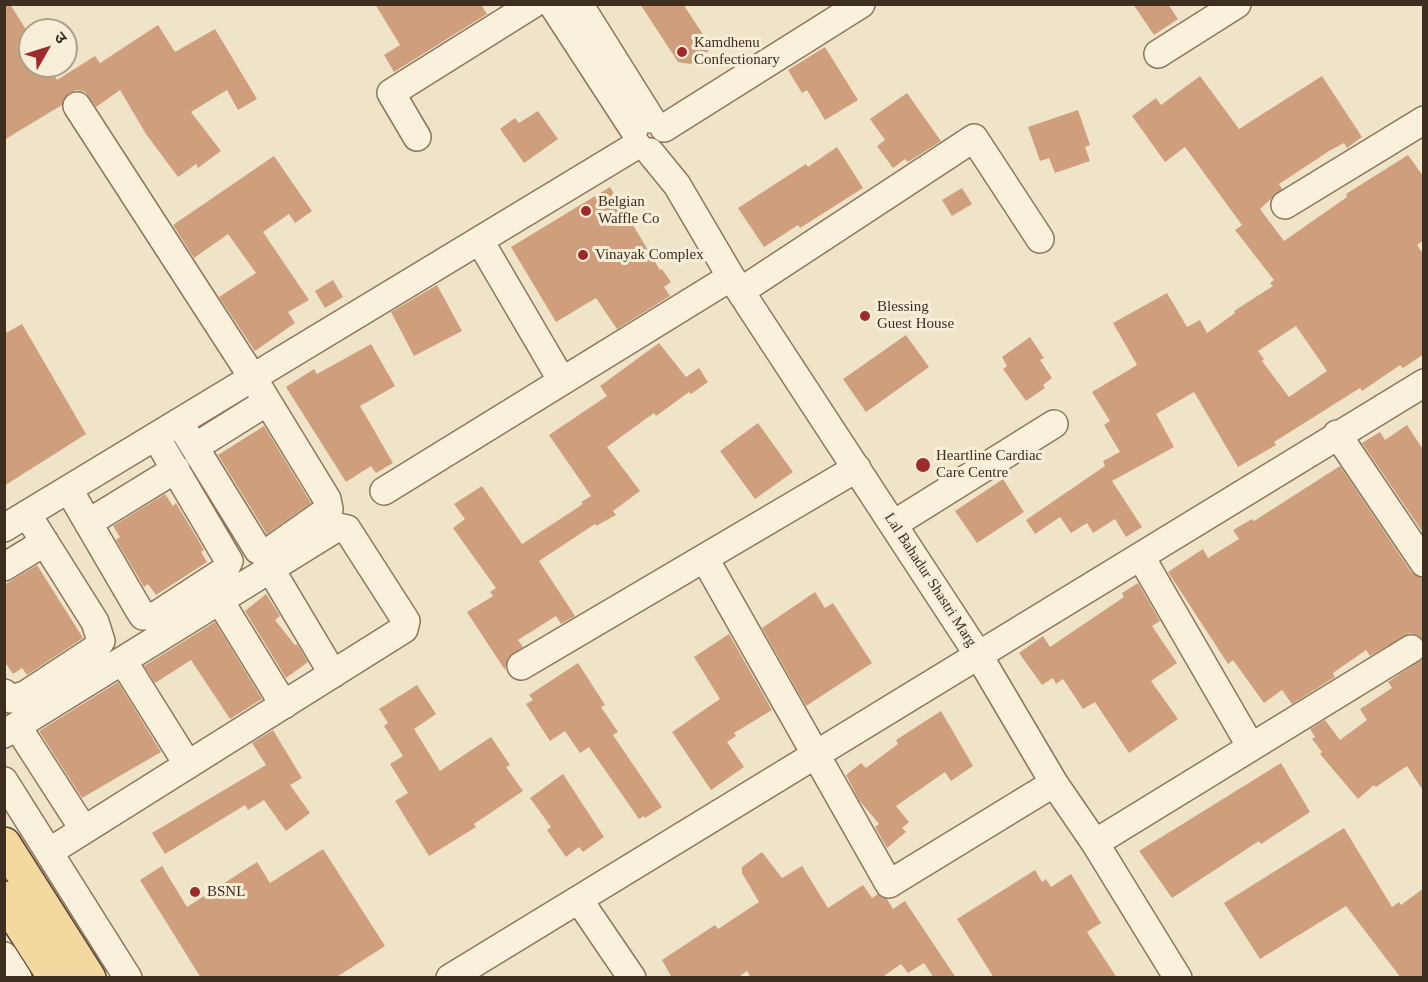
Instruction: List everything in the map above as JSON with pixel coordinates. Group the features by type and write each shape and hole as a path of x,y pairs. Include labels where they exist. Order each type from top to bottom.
{"main road":[{"path":"4,844 89,978"},
{"path":"4,898 55,978"}],"street":[{"path":"417,137 391,93 533,4"},
{"path":"552,4 650,137"},
{"path":"579,4 650,137"},
{"path":"4,528 480,241 861,4"},
{"path":"1158,54 1237,4"},
{"path":"77,106 253,378 327,499 329,509 268,552 262,553 255,546 179,422"},
{"path":"1285,205 1424,120"},
{"name":"Lal Bahadur Shastri Marg","path":"650,137 736,284 979,656 1054,783 1095,843 1174,976"},
{"path":"384,491 562,381 736,284 974,138 1040,239"},
{"path":"480,241 562,381"},
{"path":"450,978 1141,557 1337,434 1422,387"},
{"path":"216,400 231,424"},
{"path":"195,447 267,402"},
{"path":"894,524 1054,424"},
{"path":"1337,434 1424,563"},
{"path":"69,489 139,610 143,615 155,616 224,571 230,561 156,437"},
{"path":"521,666 857,468"},
{"path":"88,523 176,469"},
{"path":"4,693 11,699 25,695 95,649 101,641 95,622 27,514"},
{"path":"49,852 404,629 406,621 344,527 338,527 11,730 84,830"},
{"path":"4,567 45,542"},
{"path":"1141,557 1251,747"},
{"path":"705,559 889,884 1054,783"},
{"path":"271,570 333,674"},
{"path":"220,601 284,705"},
{"path":"1095,843 1411,649"},
{"path":"123,661 188,765"},
{"path":"4,781 128,978"},
{"path":"579,900 632,978"},
{"path":"4,956 18,978"}],"building":[{"path":"4,4 10,4 19,18 18,78 56,78 57,80 78,78 78,67 95,56 100,63 158,25 175,52 215,29 257,99 238,110 227,90 191,112 221,151 198,168 196,164 178,177 146,134 120,90 96,107 85,92 77,90 69,93 62,105 4,140"},
{"path":"375,4 481,4 487,14 394,72 384,55 400,45"},
{"path":"640,4 683,4 712,48 691,64 678,62"},
{"path":"1133,4 1168,4 1178,19 1154,35"},
{"path":"825,47 858,100 825,120 807,90 802,93 788,70"},
{"path":"1200,76 1239,129 1322,76 1362,137 1347,148 1344,143 1329,151 1279,184 1282,189 1260,209 1284,241 1347,197 1346,194 1408,155 1424,177 1424,240 1417,245 1424,255 1424,354 1403,368 1400,365 1362,391 1360,388 1274,442 1276,445 1238,467 1194,392 1156,414 1174,447 1112,481 1142,527 1126,537 1115,519 1093,533 1087,523 1071,533 1060,517 1035,534 1026,520 1105,466 1103,461 1120,452 1104,425 1110,421 1092,392 1137,365 1113,323 1167,293 1187,327 1200,320 1207,333 1235,313 1234,311 1273,286 1270,283 1274,280 1235,230 1242,225 1185,147 1165,162 1132,116 1156,98 1161,105","holes":["1296,326 1327,371 1289,397 1262,361 1264,359 1258,351"]},
{"path":"907,93 941,141 908,162 905,159 893,168 877,146 885,140 870,119"},
{"path":"1078,110 1090,145 1085,147 1090,161 1055,173 1049,158 1040,161 1028,127"},
{"path":"538,111 558,139 524,163 500,129 515,118 519,123"},
{"path":"837,147 863,188 800,228 798,225 764,247 738,208 806,164 808,167"},
{"path":"274,156 312,211 295,223 289,214 263,232 309,300 288,312 295,323 255,351 219,297 256,273 228,234 194,258 173,225"},
{"name":"Vinayak Complex","path":"610,187 660,270 662,269 671,282 664,287 670,296 617,329 596,298 556,322 511,247"},
{"path":"962,188 972,204 952,216 942,200"},
{"path":"333,280 343,297 325,308 315,291"},
{"path":"437,285 462,331 414,356 391,312"},
{"path":"22,324 86,434 4,486 4,334"},
{"path":"906,335 929,367 866,412 843,379"},
{"path":"1030,337 1044,358 1040,360 1052,378 1043,385 1045,388 1026,401 1003,369 1007,366 1002,357"},
{"path":"659,343 686,377 699,368 708,382 691,394 689,392 656,416 654,413 607,447 640,491 613,511 616,515 596,526 595,524 539,561 575,616 561,624 556,616 518,640 523,647 508,658 505,670 467,612 493,596 490,592 496,588 453,528 465,519 454,504 482,486 522,544 583,504 581,502 591,496 549,435 607,396 600,386"},
{"path":"371,344 395,386 360,406 393,463 376,473 371,466 346,482 286,387 314,369 317,374"},
{"path":"758,423 793,472 755,499 720,451"},
{"path":"1407,425 1424,451 1424,534 1362,443 1380,432 1385,440"},
{"path":"264,426 311,503 267,534 218,455"},
{"path":"1340,466 1411,572 1424,578 1424,640 1410,633 1370,656 1366,650 1333,673 1335,677 1292,704 1282,690 1264,703 1233,660 1228,664 1168,572 1203,549 1208,558 1239,539 1233,530 1252,519 1254,521"},
{"path":"1003,479 1024,512 977,543 955,511"},
{"path":"165,494 173,506 176,503 204,550 201,552 207,562 156,595 148,584 144,587 116,540 120,537 113,526"},
{"path":"37,565 83,638 27,675 22,668 13,674 4,661 4,585"},
{"path":"1138,583 1160,621 1152,626 1177,663 1151,681 1178,719 1129,753 1095,702 1083,709 1063,679 1056,684 1053,678 1042,685 1019,653 1043,636 1050,647 1124,597 1122,593"},
{"path":"815,592 825,608 833,603 872,663 806,706 762,628"},
{"path":"266,594 280,616 275,620 295,645 297,644 308,662 286,678 245,611"},
{"path":"215,622 262,699 230,719 191,660 155,683 144,666"},
{"path":"729,634 772,710 734,733 736,736 727,742 744,767 711,790 672,732 720,699 694,657"},
{"path":"1424,658 1424,792 1407,766 1376,787 1374,785 1358,799 1320,754 1322,752 1312,739 1315,737 1310,729 1325,720 1340,740 1367,720 1360,709 1392,688 1388,682"},
{"path":"578,663 605,705 601,707 618,732 613,735 662,807 645,818 644,816 639,819 589,747 580,753 565,731 550,741 526,704 533,700 529,695"},
{"path":"118,682 161,752 82,798 39,731"},
{"path":"417,685 436,714 414,729 440,771 491,737 510,765 506,767 523,791 474,824 476,827 429,856 395,801 408,793 390,764 403,756 384,726 388,723 379,709"},
{"path":"941,711 973,766 951,781 945,772 896,806 909,822 902,828 906,832 887,848 875,827 879,824 859,800 846,775 861,763 866,768 898,744 896,740"},
{"path":"273,730 302,778 290,785 310,813 286,831 264,800 248,810 245,805 165,854 152,833 266,765 252,743"},
{"path":"1281,763 1310,812 1261,844 1259,841 1172,898 1139,851"},
{"path":"563,774 604,837 583,852 579,847 566,857 547,830 551,827 530,798"},
{"path":"1344,828 1392,907 1399,902 1401,905 1424,888 1424,978 1401,978 1346,906 1260,959 1224,903"},
{"path":"323,849 385,946 335,978 201,978 140,880 162,866 187,907 257,862 270,883"},
{"path":"762,852 782,878 802,866 828,908 863,885 872,898 878,894 887,899 893,909 905,901 956,978 934,978 924,963 908,973 901,964 881,978 751,978 747,971 737,978 672,978 662,960 715,925 718,929 759,902 742,873 742,867"},
{"path":"1035,870 1042,882 1046,879 1051,887 1071,874 1101,923 1087,932 1117,978 994,978 957,919"}],"place":[{"name":"Kamdhenu Confectionary","path":"682,52"},
{"name":"Belgian Waffle Co","path":"586,211"},
{"name":"Vinayak Complex","path":"583,255"},
{"name":"Blessing Guest House","path":"865,316"},
{"name":"Heartline Cardiac Care Centre","path":"923,465"},
{"name":"BSNL","path":"195,892"}]}
